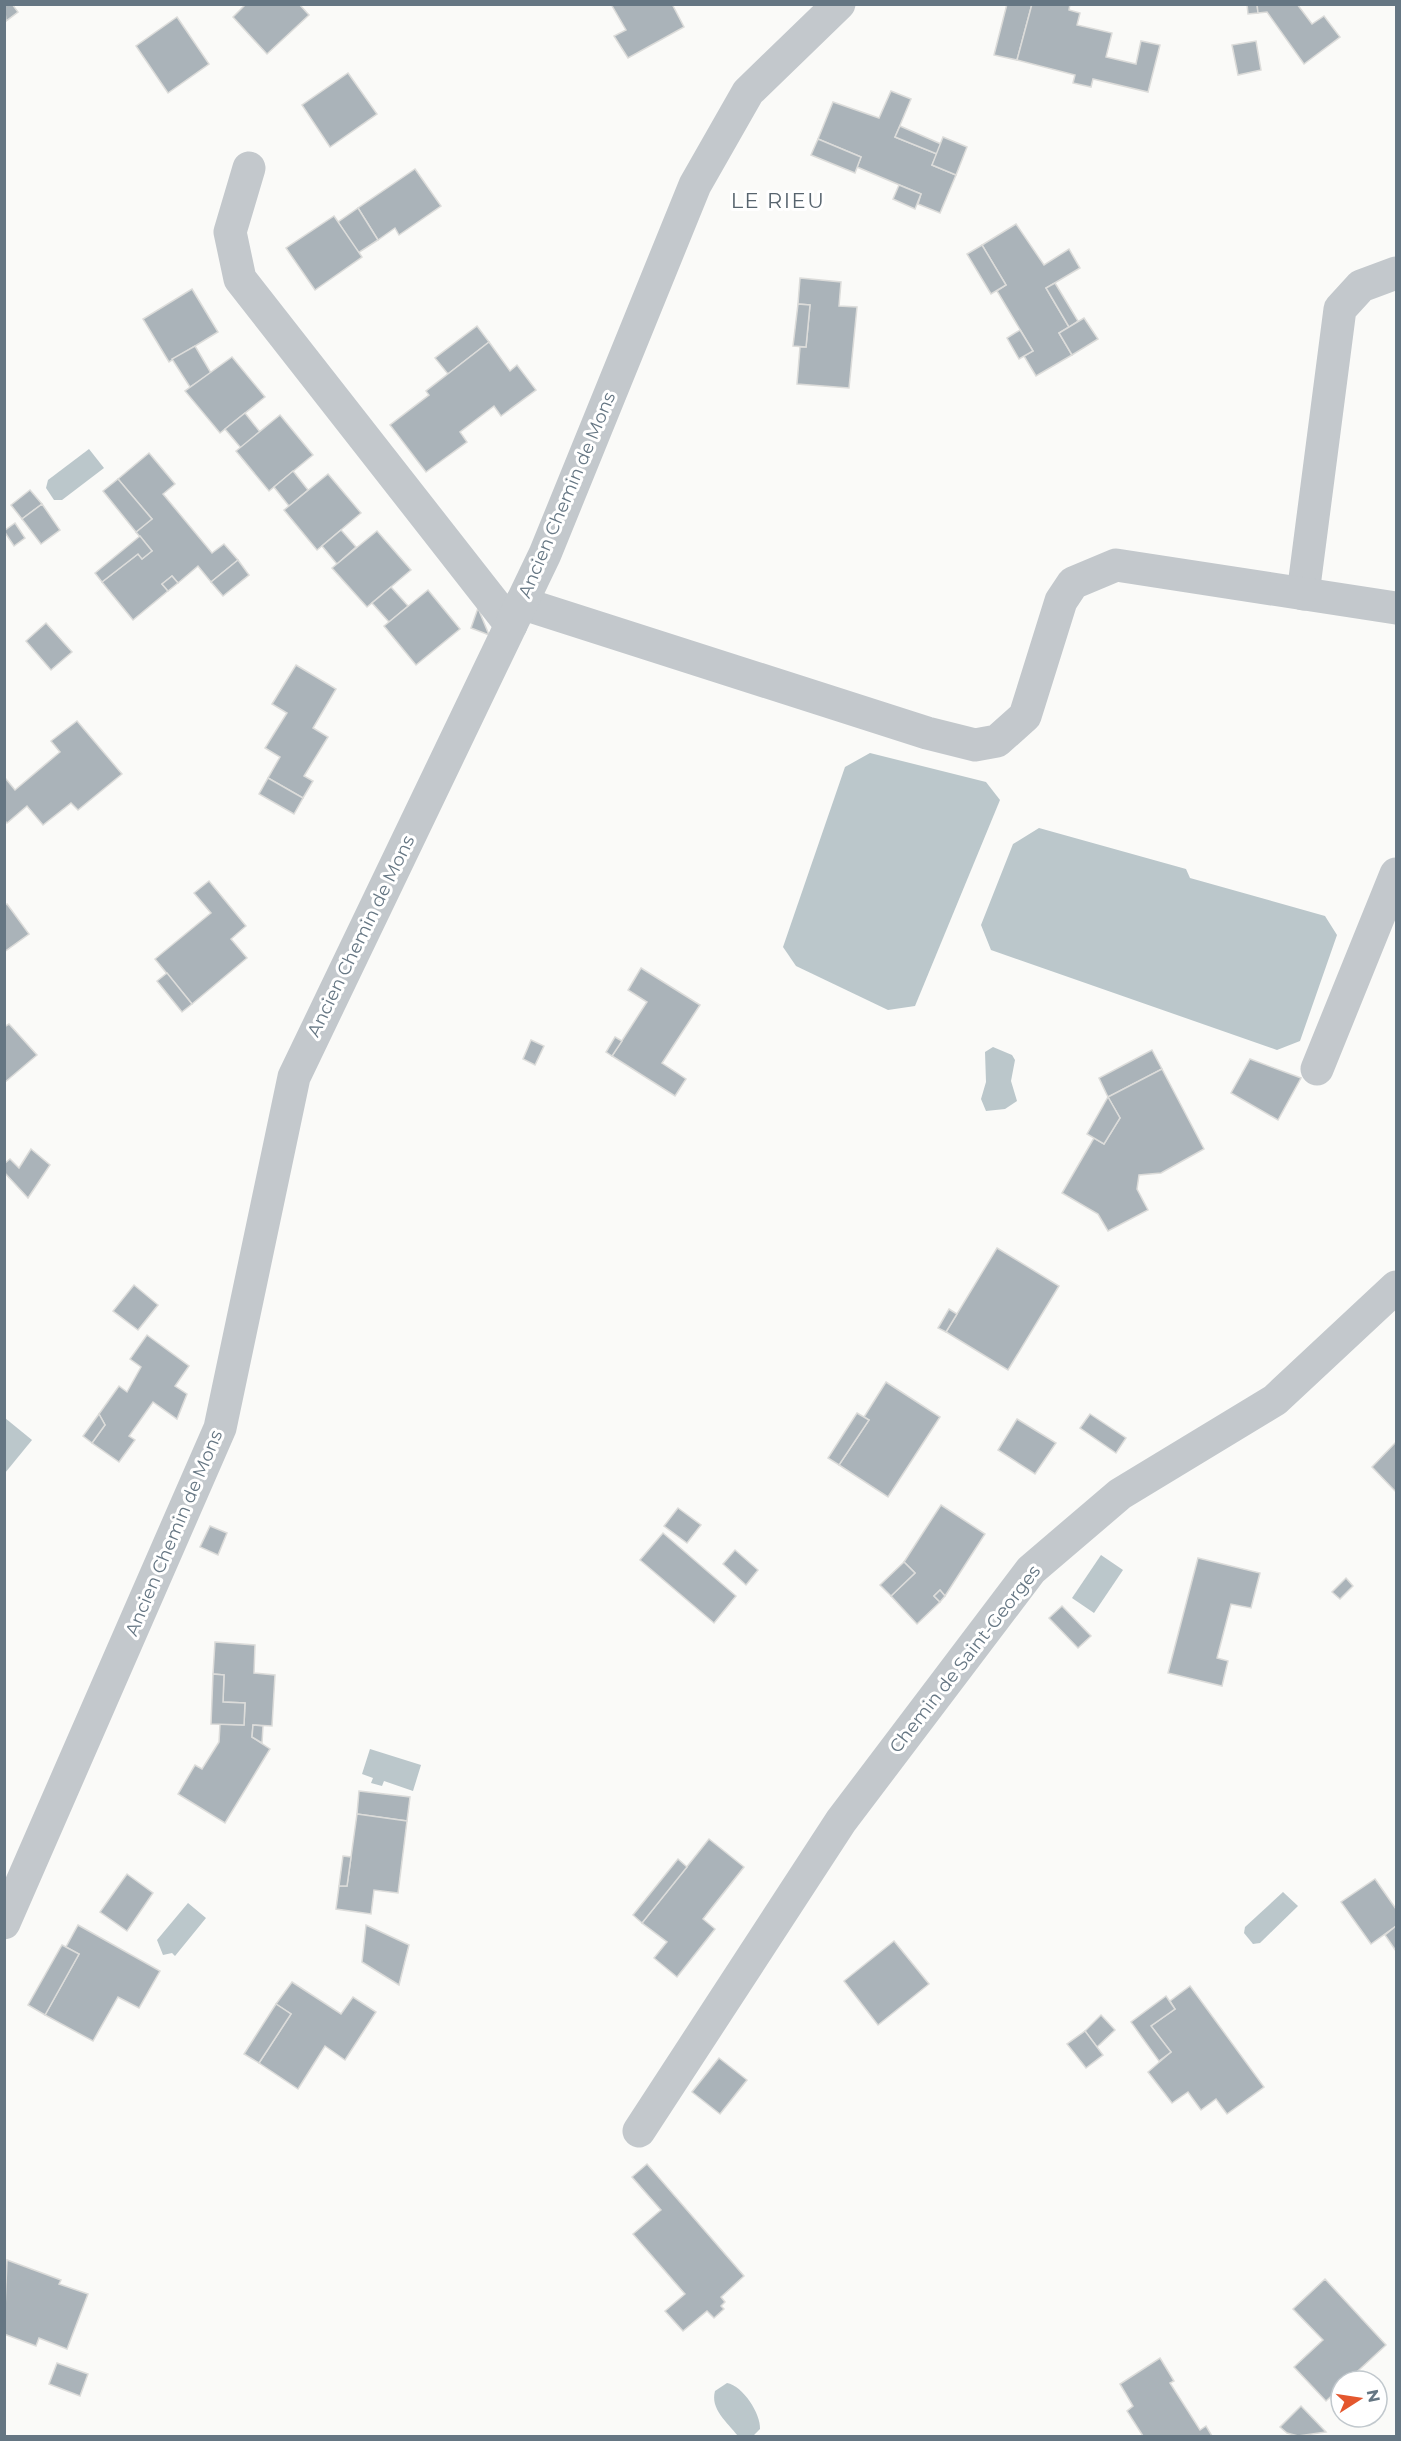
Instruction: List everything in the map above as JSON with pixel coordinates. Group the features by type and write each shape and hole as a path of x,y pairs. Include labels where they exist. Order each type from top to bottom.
{"street":[{"name":"Ancien Chemin de Mons","path":"4,1923 220,1428 294,1077 549,543 695,185 748,92 839,4"},
{"path":"249,168 230,232 240,279 516,614 975,745 996,741 1025,716 1061,601 1073,583 1116,565 1396,608"},
{"path":"1303,594 1340,309 1360,286 1396,273"},
{"path":"1317,1069 1396,874"},
{"name":"Chemin de Saint-Georges","path":"639,2131 841,1821 1031,1570 1120,1494 1275,1400 1396,1287"}],"shaded area":[{"path":"89,449 104,468 62,500 54,500 46,488 48,480"},
{"path":"870,753 986,782 1000,800 915,1006 888,1010 796,966 783,947 845,767"},
{"path":"1039,828 1186,869 1190,878 1325,916 1337,935 1300,1041 1277,1050 991,950 981,925 1013,844"},
{"path":"993,1047 1012,1055 1015,1060 1011,1081 1017,1101 1005,1109 986,1111 981,1099 986,1082 985,1052"},
{"path":"4,1418 32,1440 5,1473"},
{"path":"1101,1555 1123,1570 1094,1613 1072,1598"},
{"path":"370,1749 421,1765 413,1791 384,1781 382,1786 371,1783 373,1778 362,1774"},
{"path":"1283,1892 1298,1906 1260,1943 1253,1944 1244,1933 1245,1927"},
{"path":"188,1903 206,1918 175,1956 172,1953 163,1955 157,1940"},
{"path":"727,2383 745,2395 758,2416 760,2429 753,2436 738,2436 717,2409 715,2391"}],"building":[{"path":"4,4 12,4 18,12 6,21"},
{"path":"246,4 299,4 309,15 267,54 233,17"},
{"path":"611,4 672,4 684,27 628,58 614,36 626,30"},
{"path":"1007,4 1032,4 1017,60 994,55"},
{"path":"1032,4 1070,4 1069,10 1080,13 1077,25 1112,33 1106,57 1136,64 1141,41 1160,45 1148,92 1093,79 1091,87 1073,83 1075,75 1017,60"},
{"path":"1247,4 1257,4 1258,13 1248,14"},
{"path":"1257,4 1297,4 1312,24 1324,16 1340,37 1304,64 1267,12 1258,13"},
{"path":"177,17 209,64 168,93 136,46"},
{"path":"1256,41 1261,70 1238,75 1232,45"},
{"path":"348,73 377,114 330,147 302,105"},
{"path":"891,91 911,99 895,137 937,154 932,165 956,175 940,213 918,204 921,194 857,167 861,157 818,139 833,102 879,118"},
{"path":"900,126 941,144 937,154 895,137"},
{"path":"943,137 967,147 956,175 932,165"},
{"path":"818,139 861,157 855,173 811,155"},
{"path":"415,169 441,206 399,235 395,228 378,240 358,208"},
{"path":"899,185 921,194 915,209 893,199"},
{"path":"358,208 378,240 358,253 338,222"},
{"path":"334,216 362,257 315,290 286,248"},
{"path":"1016,224 1044,265 1069,249 1080,268 1046,288 1069,327 1059,333 1072,355 1036,376 1024,356 1033,351 997,291 1006,285 982,245"},
{"path":"982,245 1006,285 991,294 967,254"},
{"path":"800,278 841,282 839,306 857,307 849,388 797,384 800,347 806,347 810,305 798,304"},
{"path":"1055,283 1078,321 1069,327 1046,288"},
{"path":"192,289 218,332 169,362 143,319"},
{"path":"798,304 810,305 806,347 793,346"},
{"path":"1084,318 1098,339 1072,355 1059,333"},
{"path":"477,326 489,342 448,374 435,358"},
{"path":"1020,330 1033,351 1019,359 1007,338"},
{"path":"489,342 510,371 517,365 536,390 501,416 494,406 460,432 467,442 426,472 390,425 429,395 426,391"},
{"path":"195,346 211,373 190,387 172,359"},
{"path":"232,357 265,397 220,433 185,391"},
{"path":"245,413 260,432 241,448 225,429"},
{"path":"280,415 313,455 269,491 236,451"},
{"path":"149,453 175,484 163,494 212,553 224,544 238,560 211,582 198,566 178,583 172,576 162,584 168,591 133,620 102,582 138,554 142,559 152,551 136,532 152,519 118,479"},
{"path":"293,471 308,490 289,506 274,487"},
{"path":"328,474 361,513 317,550 284,510"},
{"path":"118,479 152,519 136,532 103,491"},
{"path":"30,490 42,504 22,519 11,505"},
{"path":"42,504 60,530 41,544 22,519"},
{"path":"15,523 25,538 14,546 4,531"},
{"path":"341,530 356,547 337,564 322,546"},
{"path":"377,531 411,570 367,607 332,568"},
{"path":"140,536 152,551 142,559 138,554 102,582 95,573"},
{"path":"238,560 249,575 223,596 211,582"},
{"path":"172,576 178,583 168,591 162,584"},
{"path":"391,587 408,606 389,622 372,603"},
{"path":"428,590 460,629 416,665 384,626"},
{"path":"478,608 489,635 471,628"},
{"path":"46,623 72,652 51,670 26,641"},
{"path":"296,665 336,689 313,728 328,737 304,776 313,781 303,798 268,778 280,757 265,748 287,713 272,704"},
{"path":"77,721 122,774 78,810 71,803 43,825 27,806 7,823 4,820 4,781 6,779 15,790 60,752 51,741"},
{"path":"268,778 303,798 294,814 259,794"},
{"path":"209,881 246,926 231,939 247,958 192,1004 155,959 211,913 194,893"},
{"path":"7,904 29,934 4,952 4,906"},
{"path":"641,968 700,1005 662,1063 686,1079 675,1096 612,1056 647,1002 628,990"},
{"path":"167,973 192,1004 182,1012 157,981"},
{"path":"9,1024 37,1055 4,1083 4,1027"},
{"path":"615,1037 622,1041 612,1056 606,1052"},
{"path":"531,1040 544,1046 535,1065 523,1059"},
{"path":"1152,1050 1162,1069 1108,1097 1099,1078"},
{"path":"1250,1059 1301,1078 1278,1120 1231,1093"},
{"path":"1162,1069 1204,1149 1161,1173 1139,1175 1137,1189 1148,1210 1108,1231 1098,1214 1062,1193 1094,1138 1104,1144 1120,1118 1108,1097"},
{"path":"1108,1097 1120,1118 1104,1144 1087,1134"},
{"path":"31,1149 50,1165 28,1198 4,1172 4,1164 10,1159 19,1168"},
{"path":"997,1248 1059,1286 1008,1370 946,1332"},
{"path":"134,1285 158,1305 138,1330 113,1311"},
{"path":"949,1309 957,1314 946,1332 938,1328"},
{"path":"147,1335 189,1366 175,1386 187,1394 177,1419 153,1402 129,1436 135,1440 119,1462 92,1443 105,1425 99,1414 119,1386 127,1392 141,1367 130,1359"},
{"path":"886,1382 940,1417 888,1497 839,1465 869,1420 864,1417"},
{"path":"857,1413 869,1420 839,1465 828,1458"},
{"path":"99,1414 105,1425 92,1443 83,1436"},
{"path":"1090,1414 1126,1438 1116,1453 1080,1428"},
{"path":"1017,1419 1056,1443 1035,1474 998,1450"},
{"path":"1396,1442 1396,1492 1372,1467"},
{"path":"941,1505 985,1534 945,1596 940,1590 934,1596 940,1602 917,1624 891,1596 915,1573 904,1562"},
{"path":"678,1508 701,1525 687,1543 664,1526"},
{"path":"210,1526 227,1533 218,1555 200,1547"},
{"path":"663,1533 736,1596 714,1623 640,1560"},
{"path":"735,1550 758,1570 746,1585 723,1564"},
{"path":"1198,1558 1260,1573 1251,1608 1231,1604 1217,1658 1228,1661 1222,1686 1168,1673"},
{"path":"904,1562 915,1573 891,1596 880,1585"},
{"path":"1346,1578 1353,1586 1340,1599 1332,1592"},
{"path":"940,1590 945,1596 940,1602 934,1596"},
{"path":"1062,1606 1091,1636 1078,1648 1049,1618"},
{"path":"215,1642 255,1645 254,1673 275,1675 272,1726 253,1725 252,1737 270,1749 225,1823 178,1794 195,1765 202,1769 219,1742 220,1724 244,1725 245,1703 223,1702 224,1675 213,1674"},
{"path":"213,1674 224,1675 223,1702 245,1703 244,1725 211,1724"},
{"path":"253,1725 263,1726 262,1743 252,1737"},
{"path":"359,1791 410,1797 407,1821 357,1814"},
{"path":"357,1814 407,1821 398,1893 374,1890 371,1914 336,1909 339,1886 347,1886"},
{"path":"709,1839 744,1867 703,1919 715,1929 677,1977 654,1958 667,1942 642,1923"},
{"path":"343,1856 351,1857 347,1886 339,1886"},
{"path":"678,1859 687,1867 642,1923 633,1915"},
{"path":"127,1874 153,1893 127,1931 100,1912"},
{"path":"1375,1879 1396,1909 1396,1926 1371,1944 1341,1902"},
{"path":"78,1925 160,1971 139,2008 118,1997 93,2041 45,2015 79,1954 66,1947"},
{"path":"366,1925 409,1945 399,1985 362,1962"},
{"path":"1396,1926 1396,1951 1385,1935"},
{"path":"894,1941 929,1984 878,2025 844,1981"},
{"path":"62,1945 79,1954 45,2015 28,2005"},
{"path":"292,1982 341,2014 353,1997 376,2012 345,2060 325,2046 298,2089 259,2063 291,2014 276,2004"},
{"path":"1190,1986 1264,2087 1227,2114 1216,2099 1201,2110 1188,2092 1172,2103 1148,2072 1171,2052 1151,2026 1175,2009 1170,2001"},
{"path":"1166,1996 1175,2009 1151,2026 1171,2052 1159,2061 1131,2022"},
{"path":"276,2004 291,2014 259,2063 244,2054"},
{"path":"1101,2015 1115,2030 1097,2047 1085,2031"},
{"path":"1085,2031 1103,2055 1086,2068 1067,2044"},
{"path":"719,2058 747,2080 720,2114 692,2092"},
{"path":"647,2164 744,2276 721,2297 725,2302 721,2306 724,2309 714,2318 707,2311 683,2331 665,2311 685,2294 633,2234 661,2210 632,2177"},
{"path":"7,2260 61,2280 59,2284 88,2294 67,2349 39,2338 36,2346 4,2334"},
{"path":"1325,2279 1386,2345 1360,2369 1329,2369 1329,2398 1326,2401 1294,2367 1323,2340 1293,2309"},
{"path":"1160,2358 1174,2381 1170,2383 1200,2430 1206,2426 1212,2436 1143,2436 1127,2411 1133,2406 1120,2384"},
{"path":"57,2363 88,2374 80,2396 49,2384"},
{"path":"1301,2406 1326,2432 1298,2436 1287,2433 1280,2427"}],"district":[{"name":"LE RIEU","path":"778,200"}]}
